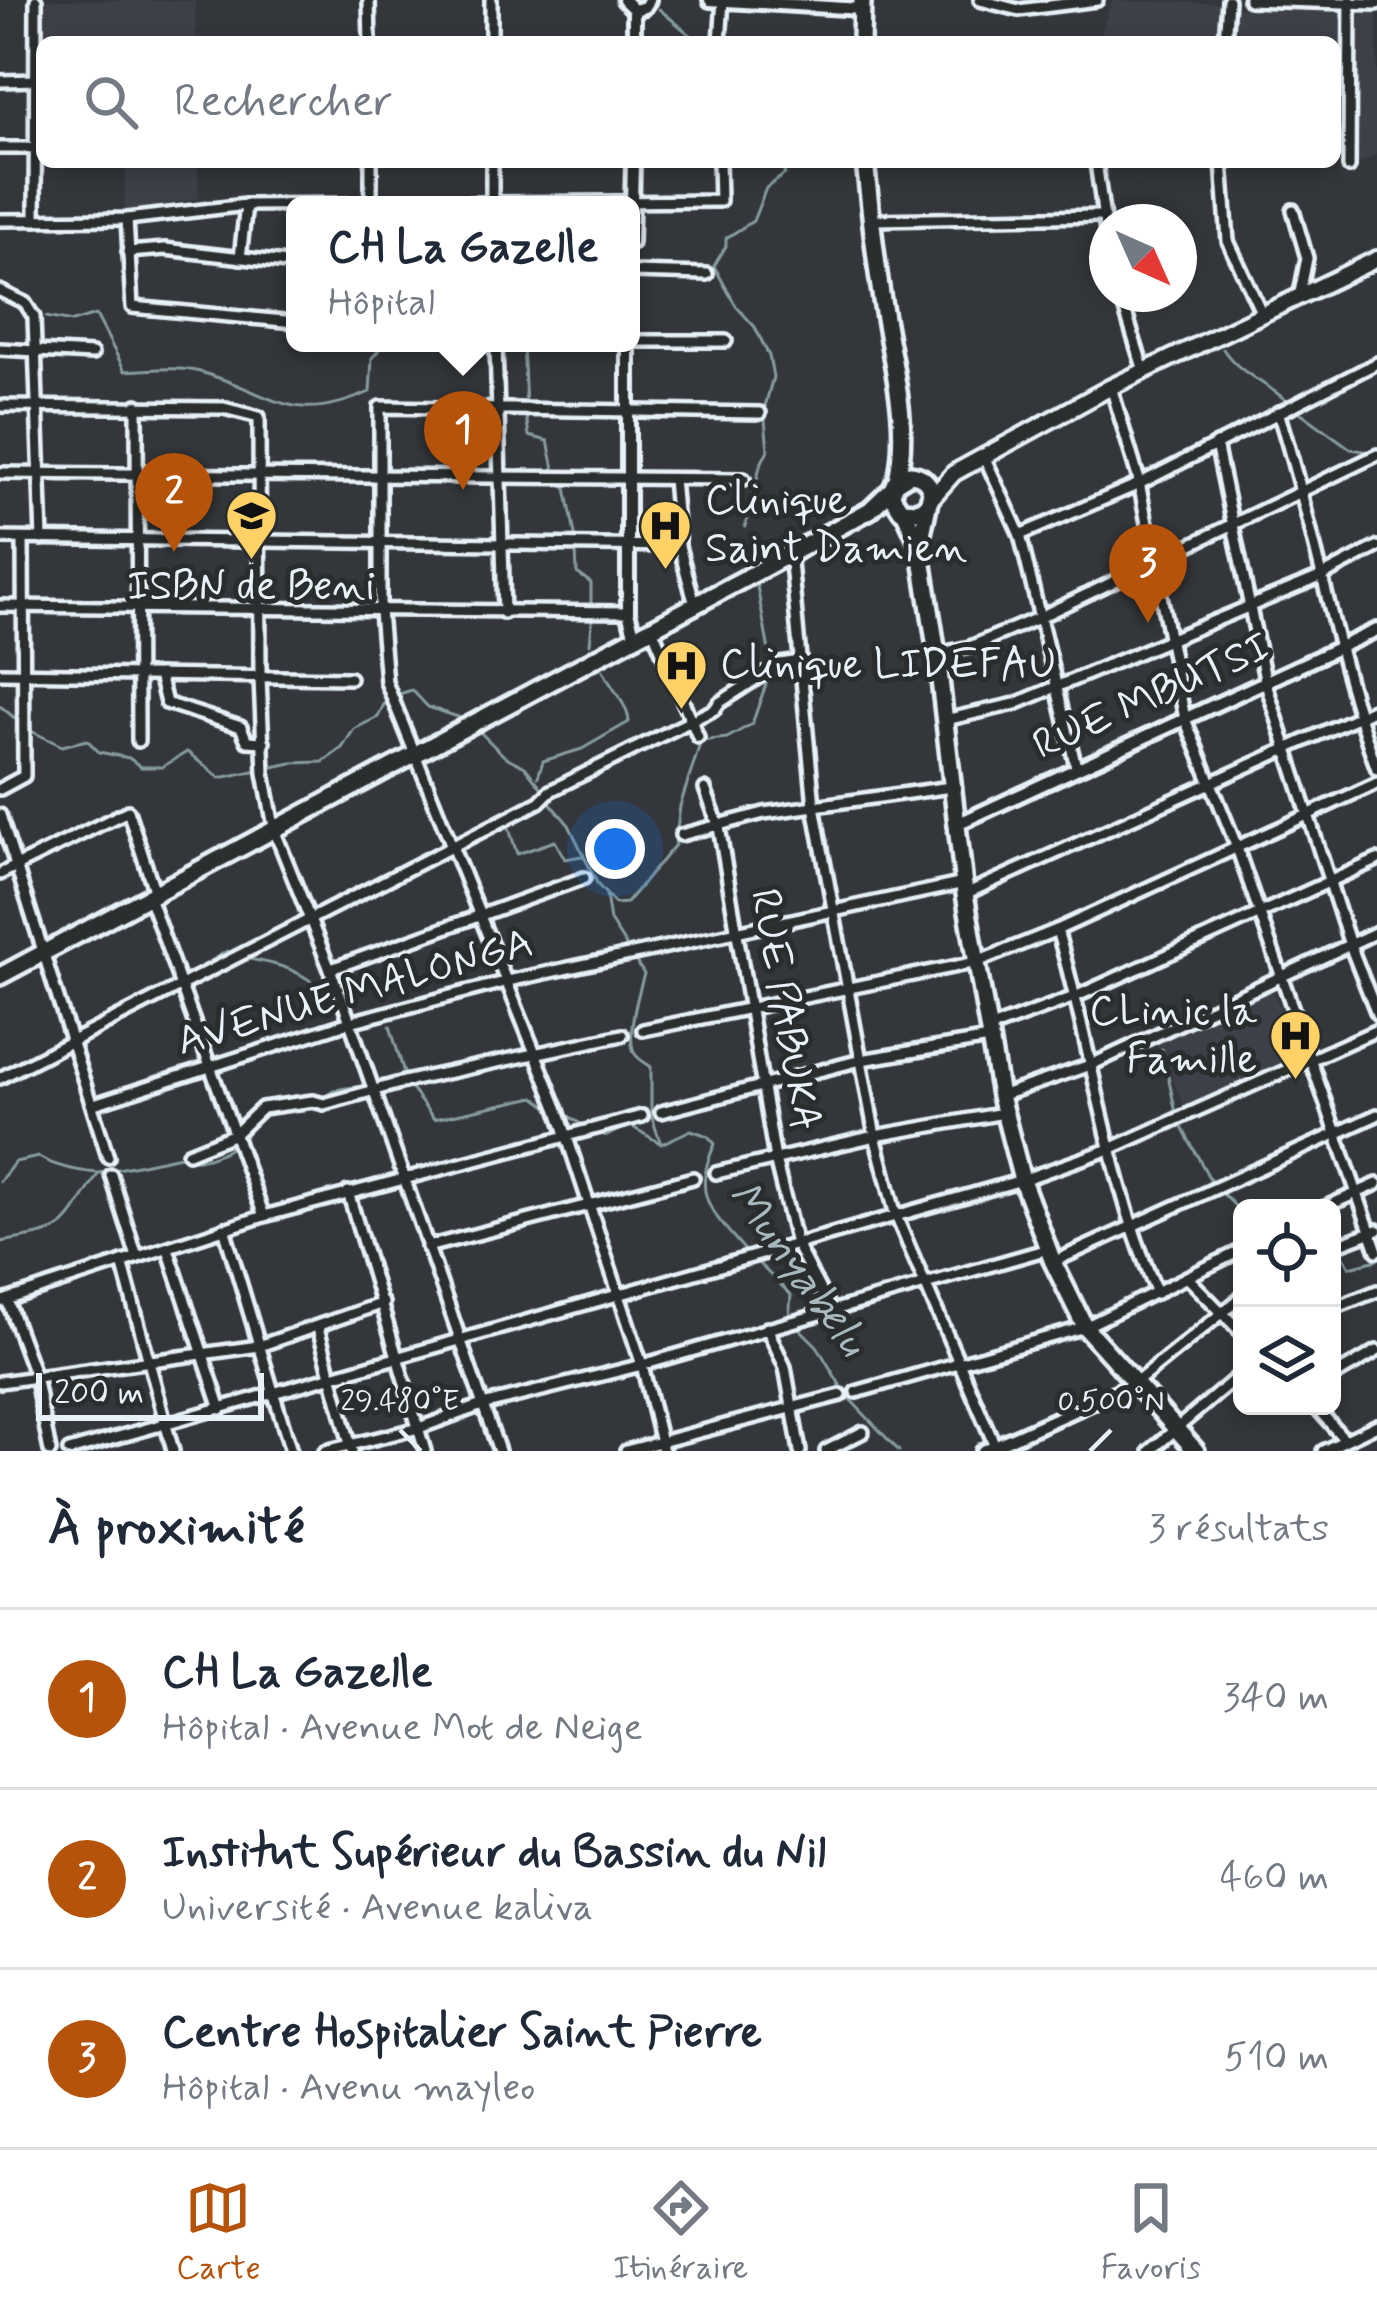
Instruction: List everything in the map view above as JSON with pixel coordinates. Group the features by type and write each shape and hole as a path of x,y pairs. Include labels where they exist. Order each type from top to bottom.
{"highway":[{"path":"861,36 862,4"},
{"path":"866,168 902,408 895,485 920,546 955,825 1002,1105 1022,1180 1085,1327 1196,1451"},
{"path":"902,442 929,484 920,546"},
{"path":"0,976 414,758 870,510 895,485 921,476"},
{"path":"870,510 919,511 929,502"}],"main road":[{"path":"929,502 954,473 984,456 1261,312 1377,259"},
{"path":"921,476 954,473"}],"street":[{"path":"36,0 36,36"},
{"path":"369,0 370,36"},
{"path":"491,0 491,36"},
{"path":"624,0 634,10 634,36"},
{"path":"634,10 645,7 649,0"},
{"path":"710,0 862,4"},
{"path":"720,36 722,0"},
{"path":"980,0 1019,10 1097,0"},
{"path":"1225,36 1228,0"},
{"path":"1249,0 1377,4"},
{"path":"1349,166 1350,2"},
{"path":"0,81 36,80"},
{"path":"35,220 36,103"},
{"path":"0,148 34,148"},
{"path":"640,204 720,201 718,168"},
{"path":"1097,168 1100,204"},
{"path":"1222,168 1228,241 1261,312"},
{"path":"240,258 246,205"},
{"path":"0,220 127,219 286,205"},
{"path":"1293,210 1307,258 1299,298"},
{"path":"872,220 1089,216"},
{"path":"127,219 132,307 286,321"},
{"path":"128,252 165,249 286,263"},
{"path":"640,272 706,274"},
{"path":"0,291 26,303 34,317 42,539"},
{"path":"1126,312 1144,371"},
{"path":"640,342 726,341"},
{"path":"0,349 92,354"},
{"path":"496,352 504,613"},
{"path":"630,352 628,612 635,637"},
{"path":"1019,535 1139,484 1377,363"},
{"path":"1111,388 1157,561 1185,719 1236,844 1374,1231 1377,1251"},
{"path":"137,405 138,742"},
{"path":"0,406 224,408 259,417 260,678 264,769 274,832 331,969 499,1451"},
{"path":"662,1446 641,1365 559,1113 389,692 380,611 380,407 760,413"},
{"path":"1287,408 1337,648 1377,769"},
{"path":"1216,444 1266,683 1350,945 1377,1014"},
{"path":"937,654 1038,618 1377,455"},
{"path":"984,456 1019,535 1076,767"},
{"path":"0,473 745,479"},
{"path":"673,478 679,546 695,605"},
{"path":"0,538 679,546"},
{"path":"0,789 24,776 23,538"},
{"path":"945,720 1015,704 1055,688 1320,577 1377,547"},
{"path":"790,553 814,806 875,1136 896,1216 995,1448 1134,1384 1233,1303"},
{"path":"0,606 628,612"},
{"path":"652,628 698,737"},
{"name":"RUE MBUTSI","path":"955,825 1377,630"},
{"path":"780,664 802,661"},
{"path":"0,673 350,677"},
{"path":"0,1078 715,709 764,674"},
{"path":"159,675 166,703 241,727 247,741 264,742"},
{"name":"AVENUE MALONGA","path":"94,1104 350,1022 508,980 834,908 965,888 1377,708"},
{"path":"643,1030 977,962 1377,783"},
{"path":"681,835 764,813 952,787"},
{"name":"RUE PABUKA","path":"705,789 719,827 775,1159 796,1244 830,1309"},
{"path":"0,874 128,812 180,984 264,1216"},
{"path":"0,815 108,1157"},
{"path":"661,1112 861,1060 988,1034 1377,860"},
{"path":"331,969 584,878"},
{"path":"1057,930 1130,1228 1157,1293"},
{"path":"716,1173 1002,1105 1377,932"},
{"path":"69,1451 1022,1180 1110,1149 1377,1030"},
{"path":"188,1153 237,1140 262,1108 313,1101 324,1104 370,1087 622,1035"},
{"path":"325,1451 351,1449 482,1405 641,1365 923,1282 1051,1255 1130,1228 1377,1114"},
{"path":"50,1451 35,1376 4,1301 264,1216 642,1116"},
{"path":"111,1175 137,1257"},
{"path":"427,1247 693,1178"},
{"path":"1341,1200 1377,1184"},
{"path":"348,1192 425,1451"},
{"path":"224,1228 291,1451"},
{"path":"1341,1244 1374,1231"},
{"path":"168,1249 221,1409"},
{"path":"856,1392 1085,1327 1233,1254"},
{"path":"122,1262 173,1451"},
{"path":"1187,1276 1233,1324"},
{"path":"1337,1307 1377,1291"},
{"path":"0,1382 259,1346 382,1303"},
{"path":"318,1328 351,1449"},
{"path":"767,1328 785,1367 800,1451"},
{"path":"1341,1372 1377,1352"},
{"path":"1150,1451 1233,1381"},
{"path":"626,1451 662,1446 841,1395"},
{"path":"1323,1415 1345,1440"},
{"path":"1323,1451 1377,1424"},
{"path":"826,1451 863,1432"}],"shaded area":[{"path":"38,0 195,1 196,36 37,36"},
{"path":"1112,1 1218,3 1218,36 1100,36"},
{"path":"1236,8 1347,13 1348,57 1341,57 1341,36 1234,36"},
{"path":"1377,10 1377,154 1356,165 1353,11"},
{"path":"126,168 198,168 199,198 124,212"},
{"path":"1272,989 1303,1060 1187,1112 1156,1041"}],"waterway":[{"path":"659,9 692,36"},
{"path":"745,527 768,450 764,410 773,377 755,327 736,306 714,266 726,238 753,221 766,188 785,174 782,168"},
{"path":"46,317 72,322 96,315 125,371 191,370 300,407 319,407 370,392 372,358 377,352"},
{"path":"1223,349 1238,366 1290,404"},
{"path":"523,352 526,406"},
{"path":"1297,410 1351,449 1376,453"},
{"path":"526,415 529,436 548,441 555,473 563,472 576,540"},
{"path":"576,549 577,573 591,583 591,606"},
{"path":"548,800 569,825 598,885 615,904 626,903 675,845 680,806 701,741 727,738 752,724 772,667 756,581"},
{"path":"590,644 592,621"},
{"path":"538,777 543,761 582,749 629,722 603,670"},
{"path":"396,695 412,690 428,707 461,718"},
{"path":"29,730 62,746 87,740 99,752 129,758 141,767 162,767 187,752 220,778 292,763 323,762 342,748 354,729 378,717 387,698"},
{"path":"0,706 22,724"},
{"path":"480,732 504,756 525,767 544,791"},
{"path":"509,828 517,854 555,841 565,859 582,856"},
{"name":"Munyabelu","path":"606,895 610,921 644,974 631,1037 637,1056 651,1067 651,1115 661,1144 691,1130 715,1144 704,1178 705,1192 716,1215 748,1254"},
{"path":"211,961 227,951 234,957"},
{"path":"243,958 289,969 337,997"},
{"path":"390,1026 405,1076"},
{"path":"1162,1049 1176,1113"},
{"path":"408,1085 434,1119 535,1097 554,1111"},
{"path":"299,1107 309,1109 336,1090 371,1086"},
{"path":"265,1111 272,1114 284,1109"},
{"path":"563,1112 585,1127"},
{"path":"0,1242 62,1225 99,1173 180,1156 214,1156 236,1144 258,1117"},
{"path":"1179,1122 1212,1183 1233,1204"},
{"path":"599,1133 607,1136 629,1125 660,1143"},
{"path":"0,1181 15,1162 39,1157 97,1173"},
{"path":"1341,1251 1350,1267 1377,1260"},
{"name":"Munyabelu","path":"755,1260 791,1295 789,1318"},
{"name":"Munyabelu","path":"796,1325 817,1346 846,1395 899,1451"}],"place":[{"name":"CH La Gazelle","path":"463,490"},
{"name":"Institut Supérieur du Bassin du Nil","path":"174,552"},
{"name":"ISBN de Beni","path":"251,561"},
{"name":"Clinique Saint Damien","path":"666,571"},
{"name":"Centre Hospitalier Saint Pierre","path":"1148,623"},
{"name":"Clinique LIDEFAU","path":"681,711"},
{"name":"CLinic la Famille","path":"1296,1082"}]}
